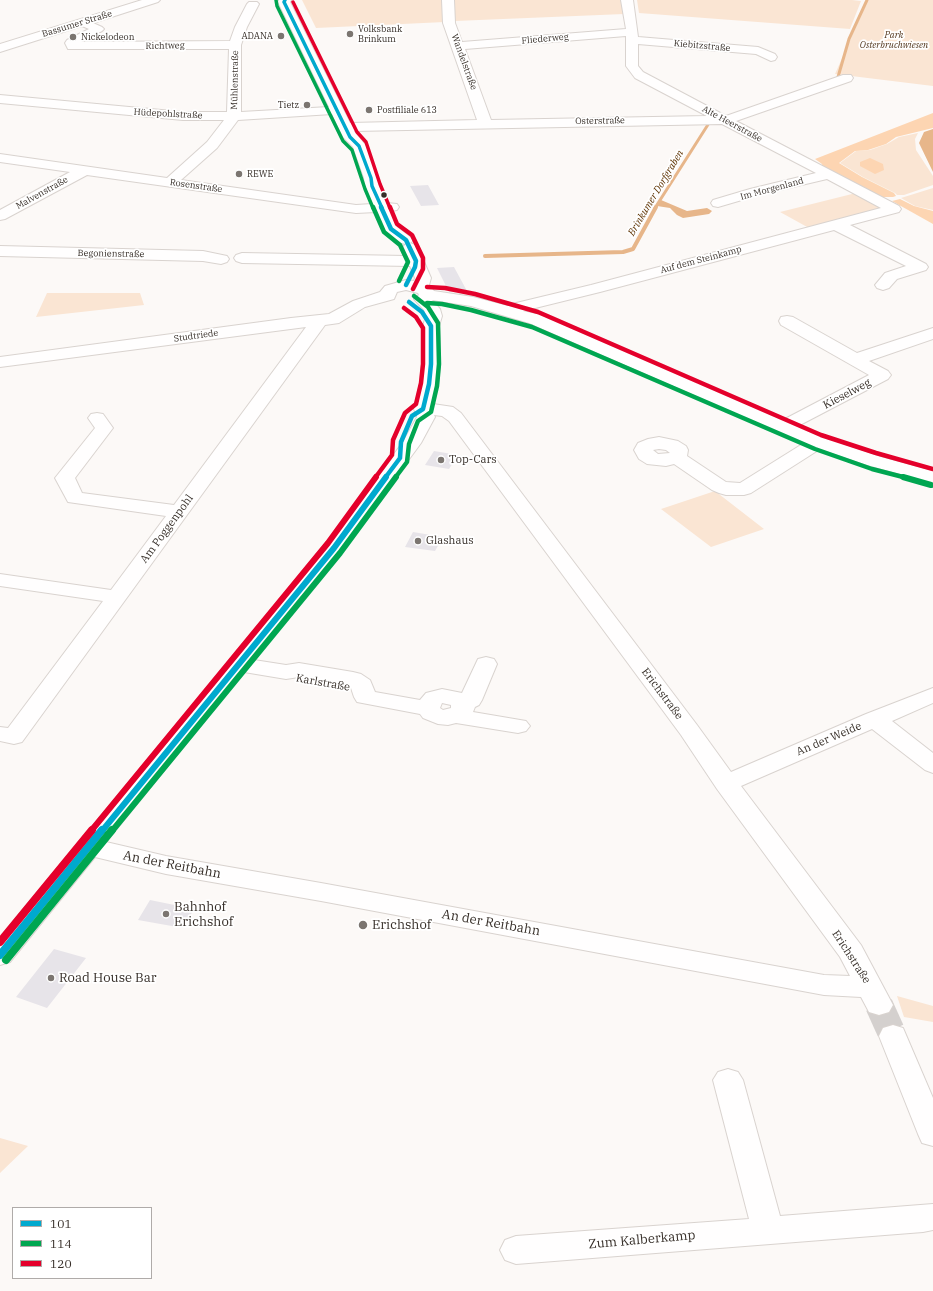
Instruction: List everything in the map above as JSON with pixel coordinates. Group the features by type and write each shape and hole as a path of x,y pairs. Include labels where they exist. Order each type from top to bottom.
{"street":[{"name":"Bassumer Straße","path":"0,48 154,0"},
{"path":"285,0 284,2 337,110 349,127"},
{"path":"4,944 89,847 237,664 334,548 412,443 426,417 423,409 429,384 431,326 422,312 417,294 423,278 406,240 391,229 387,208 372,186 371,178 357,143 350,137 349,127 290,0"},
{"name":"Wandelstraße","path":"448,0 450,23 485,124"},
{"name":"Alte Heerstraße","path":"627,0 632,36 632,66 634,70 646,79 894,210"},
{"name":"Mühlenstraße","path":"170,182 212,145 234,116 235,45 240,27 253,4"},
{"name":"Richtweg","path":"84,23 98,29 72,43 72,46 235,45"},
{"name":"Fliederweg","path":"457,46 632,36"},
{"name":"Kiebitzstraße","path":"632,36 758,51 771,57"},
{"name":"Osterstraße","path":"349,127 726,120 847,78"},
{"name":"Hüdepohlstraße","path":"0,99 158,114 234,116 337,110"},
{"name":"Rosenstraße","path":"0,158 356,209 387,208"},
{"name":"Malvenstraße","path":"0,216 85,170"},
{"name":"Im Morgenland","path":"718,203 755,192 827,175"},
{"name":"Auf dem Steinkamp","path":"510,312 518,307 594,289 894,210"},
{"path":"837,224 920,267 892,276 883,285"},
{"name":"Begonienstraße","path":"0,251 203,256 221,259 218,261 219,264 228,267 241,264 244,261 242,258 416,261"},
{"path":"417,294 443,296 510,312 567,332 818,442 893,467 933,477"},
{"name":"Studtriede","path":"0,362 291,323 333,319 359,304 388,296 399,302 417,294"},
{"name":"Am Poggenpohl","path":"7,736 118,597 319,321"},
{"name":"Kieselweg","path":"784,427 882,375 787,321"},
{"path":"854,360 932,334"},
{"name":"Erichstraße","path":"423,409 447,411 455,417 689,730 726,784 850,952 875,996"},
{"path":"97,418 104,428 65,478 75,498 180,512"},
{"path":"676,457 719,486 726,489 744,489 818,442"},
{"path":"904,484 933,492"},
{"path":"0,580 118,597"},
{"name":"Karlstraße","path":"237,664 286,672 294,679 363,690 365,696 372,699 428,708 429,703 434,698 451,696 458,699 459,709 465,718 518,726"},
{"path":"459,709 471,700 486,664"},
{"name":"An der Weide","path":"726,784 874,719 933,695"},
{"path":"874,719 933,765"},
{"name":"An der Reitbahn","path":"89,847 166,865 321,892 824,985 875,996"},
{"path":"893,1036 933,1134"},
{"path":"728,1080 768,1230"},
{"name":"Zum Kalberkamp","path":"516,1250 923,1219 933,1216"}],"green space":[{"path":"302,0 444,0 445,22 316,28"},
{"path":"454,0 623,0 624,14 455,21"},
{"path":"637,0 861,1 850,29 639,13"},
{"name":"Park Osterbruchwiesen","path":"868,0 933,0 933,86 835,74"},
{"path":"918,133 915,139 916,150 933,176 933,185 904,195 897,195 840,163 856,151 870,150 887,144 899,137"},
{"path":"933,188 933,210 915,206 901,198"},
{"path":"856,193 880,206 879,210 809,228 780,212"},
{"path":"47,293 140,293 144,305 36,317"},
{"path":"715,491 764,529 711,547 661,509"},
{"path":"897,996 933,1006 933,1022 904,1017"},
{"path":"0,1138 28,1146 0,1173"}],"shaded area":[{"path":"933,113 933,128 896,137 886,144 868,150 855,151 839,163 862,177 894,193 896,196 880,197 823,168 822,164 815,159"},
{"path":"933,129 933,172 919,143 924,132"},
{"path":"870,158 883,164 884,170 875,174 860,166 860,162"},
{"path":"900,199 914,206 933,211 933,224 892,201"},
{"path":"661,200 687,211 707,208 712,211 709,214 683,218 677,215 670,208 657,206"}],"building":[{"path":"428,185 439,205 421,206 410,186"},
{"path":"454,267 467,291 449,292 437,268"},
{"name":"Top-Cars","path":"434,451 458,455 449,469 425,465"},
{"name":"Glashaus","path":"413,532 443,537 435,551 405,547"},
{"name":"Bahnhof Erichshof","path":"150,900 194,909 183,928 138,920"},
{"name":"Road House Bar","path":"54,949 86,958 47,1008 16,997"}],"waterway":[{"name":"Brinkumer Dorfgraben","path":"838,77 849,39 867,0"},
{"name":"Brinkumer Dorfgraben","path":"655,208 709,123"},
{"name":"Brinkumer Dorfgraben","path":"485,256 623,252 633,249 656,207"}],"tunnel":[{"path":"879,1005 893,1036"}],"transit line":[{"name":"114","path":"276,0 277,6 343,141 352,150 365,189 384,232 400,245 408,262 399,281"},
{"name":"101","path":"285,0 284,2 350,137 359,146 371,178 372,186 391,229 406,240 416,261 415,267 406,285"},
{"name":"120","path":"293,2 357,132 366,142 380,184 397,224 412,235 423,258 423,269 413,289"},
{"name":"120","path":"427,287 445,288 475,294 538,312 821,435 876,453 933,469"},
{"name":"114","path":"6,960 340,553 407,462 409,444 418,421 431,412 437,386 439,364 438,323 428,307 414,296"},
{"name":"101","path":"0,955 334,548 400,458 401,442 412,416 423,409 429,384 431,364 431,326 422,312 409,302"},
{"name":"114","path":"427,303 442,304 471,310 532,327 815,449 872,469 931,485"},
{"name":"120","path":"0,942 328,543 392,455 393,440 405,413 416,404 421,383 423,364 423,328 416,317 404,308"}],"place":[{"name":"Volksbank Brinkum","path":"350,34"},
{"name":"ADANA","path":"281,36"},
{"name":"Nickelodeon","path":"73,37"},
{"name":"Tietz","path":"307,105"},
{"name":"Postfiliale 613","path":"369,110"},
{"name":"REWE","path":"239,174"},
{"name":"Top-Cars","path":"441,460"},
{"name":"Glashaus","path":"418,541"},
{"name":"Bahnhof Erichshof","path":"166,914"},
{"name":"Erichshof","path":"363,925"},
{"name":"Road House Bar","path":"51,978"}]}
